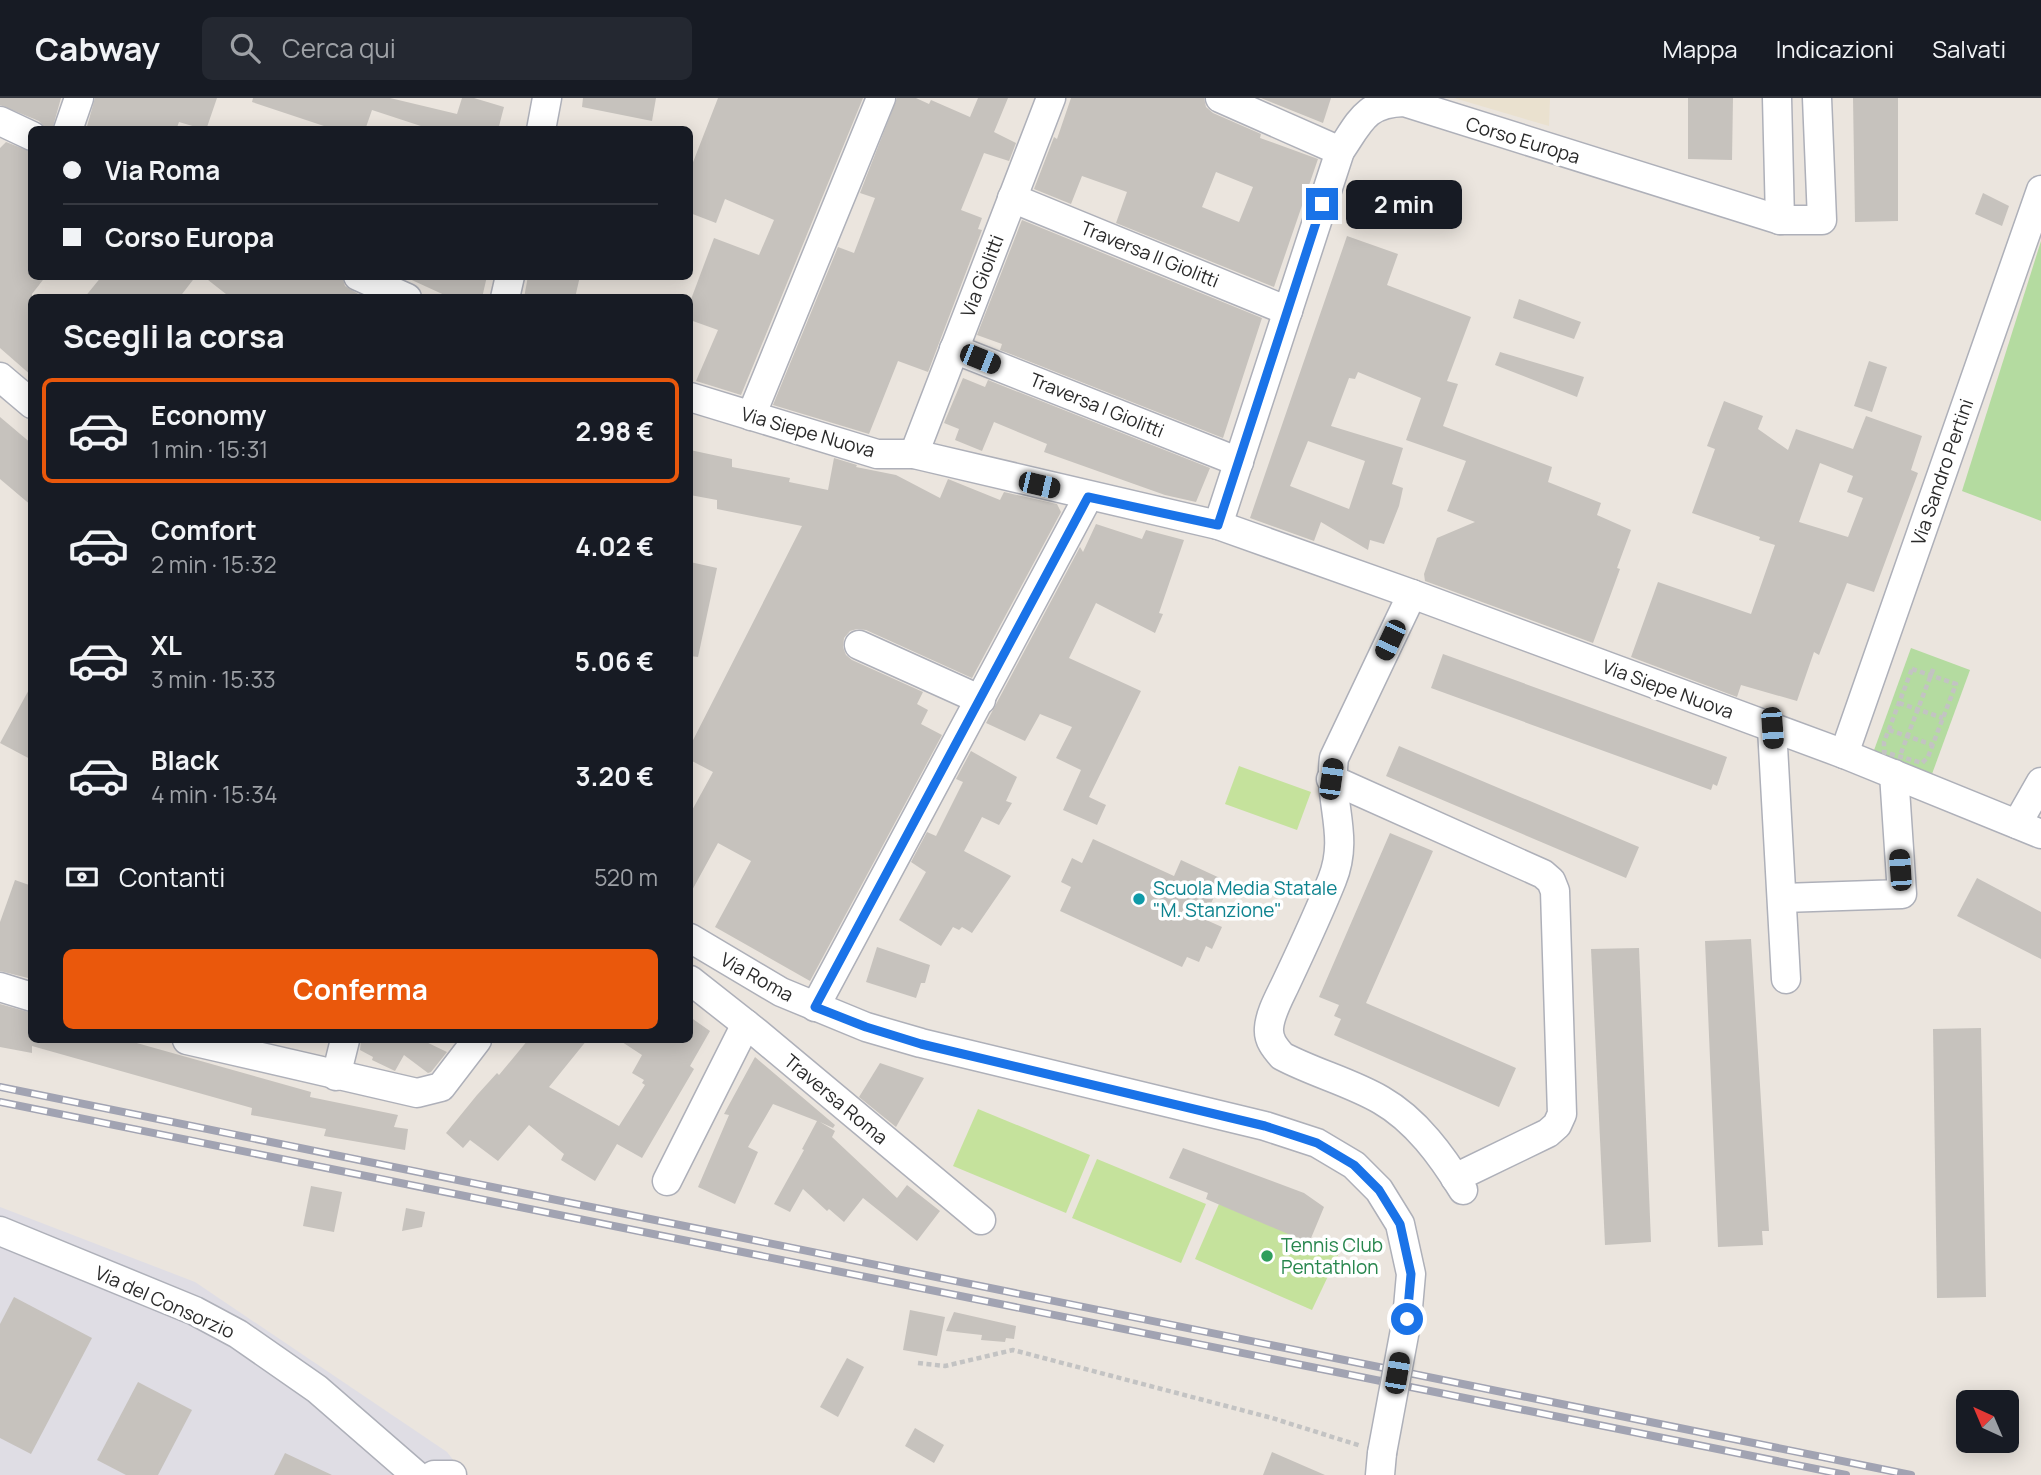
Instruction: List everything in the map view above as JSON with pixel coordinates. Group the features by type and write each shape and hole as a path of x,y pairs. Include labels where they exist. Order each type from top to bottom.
{"street":[{"path":"69,126 79,98"},
{"path":"542,126 547,98"},
{"path":"751,416 881,98"},
{"name":"Via Giolitti","path":"915,454 1051,98"},
{"path":"1220,98 1340,151"},
{"path":"1777,98 1780,220"},
{"name":"Corso Europa","path":"1218,525 1340,151 1367,112 1386,103 1404,102 1780,220 1822,220 1817,98"},
{"path":"0,121 28,134"},
{"name":"Via Sandro Pertini","path":"1844,754 2041,190"},
{"name":"Traversa II Giolitti","path":"1012,198 1288,310"},
{"path":"367,280 398,294"},
{"name":"Traversa I Giolitti","path":"954,349 1239,461"},
{"path":"0,377 28,401"},
{"name":"Via Siepe Nuova","path":"693,398 877,454 915,454 1088,497 1218,525 1844,754 1897,765 2029,829"},
{"path":"815,1007 1088,497"},
{"path":"1331,779 1542,874 1551,881 1555,891 1563,1114 1558,1125 1548,1133 1459,1184 1445,1161 1404,1115 1381,1100 1282,1056 1272,1045 1269,1028 1277,1003 1334,877 1340,854 1340,832 1331,779 1334,758 1412,594"},
{"path":"859,645 981,700"},
{"path":"1772,728 1786,979"},
{"path":"1783,898 1902,894 1897,765"},
{"path":"2029,829 2041,782"},
{"name":"Via Roma","path":"693,940 780,992 866,1027 921,1044 1265,1126 1317,1143 1354,1165 1379,1190 1400,1224 1411,1274 1407,1319 1381,1464"},
{"name":"Traversa Roma","path":"693,982 981,1220"},
{"path":"0,987 28,996"},
{"path":"667,1181 746,1024"},
{"path":"199,1043 417,1093 441,1087 475,1043"},
{"path":"336,1076 344,1043"},
{"name":"Via del Consorzio","path":"0,1231 195,1311 238,1334 317,1389 416,1475"},
{"path":"434,1475 452,1475"}],"path":[{"path":"1897,765 1934,667"},
{"path":"1912,669 1931,675 1956,684 1933,745 1922,764 1897,765 1884,752 1884,742 1912,669"},
{"path":"1899,703 1943,718"},
{"path":"1889,730 1933,745"},
{"path":"918,1363 946,1366 1013,1350 1272,1418 1381,1464"}],"shaded area":[{"path":"1454,98 1550,98 1549,126"},
{"path":"0,1207 195,1282 447,1452 465,1475 0,1475"}],"green space":[{"path":"2041,241 2041,521 1962,491"},
{"path":"1911,648 1970,670 1932,774 1873,753"},
{"path":"1239,766 1311,792 1297,830 1225,804"},
{"path":"978,1109 1090,1155 1066,1213 953,1166"},
{"path":"1097,1159 1206,1204 1181,1263 1072,1218"},
{"name":"Tennis Club Pentathlon","path":"1219,1204 1339,1253 1312,1310 1195,1259"}],"building":[{"path":"0,98 61,98 53,126 43,126 39,121 0,105"},
{"path":"95,98 217,98 207,126 179,122 178,126 87,126"},
{"path":"253,98 390,98 457,114 462,98 474,98 504,107 499,126 421,126 372,110 366,126 324,126 252,102"},
{"path":"583,98 656,98 652,121 582,107"},
{"path":"718,98 863,98 741,395 696,381 718,330 693,321 693,294 714,238 759,255 774,220 725,199 716,223 693,214 693,162"},
{"path":"897,98 916,98 929,104 931,100 970,117 978,98 1008,98 994,132 1016,143 1009,161 984,153 961,210 982,218 978,229 982,230 928,372 898,361 869,434 773,405 838,247 854,253 875,198 860,193"},
{"path":"1071,98 1204,98 1206,107 1213,113 1261,134 1260,138 1318,159 1274,287 1116,223 1127,192 1082,176 1071,204 1034,189 1054,137 1057,139","holes":["1216,172 1253,187 1239,222 1202,207"]},
{"path":"1261,98 1331,98 1323,123"},
{"path":"1688,98 1733,98 1732,160 1688,159"},
{"path":"1853,98 1898,98 1898,221 1855,222"},
{"path":"6,142 28,150 28,280 43,280 32,294 28,294 28,372 0,348 0,148"},
{"path":"1983,193 2009,206 2002,226 1975,214"},
{"path":"1022,220 1262,318 1223,438 1000,350 1002,344 977,335"},
{"path":"1347,236 1398,254 1387,285 1471,317 1447,381 1458,384 1443,426 1552,467 1548,482 1601,503 1597,515 1631,530 1593,643 1425,581 1424,574 1437,538 1475,522 1447,511 1466,461 1406,440 1421,398 1358,372 1355,379 1349,378 1331,426 1403,448 1392,484 1403,488 1384,544 1370,540 1368,550 1321,522 1314,541 1250,518","holes":["1308,441 1365,461 1349,509 1290,486"]},
{"path":"99,280 193,280 182,294 87,294"},
{"path":"208,280 343,280 345,286 358,294 226,294"},
{"path":"412,280 486,280 483,294 442,294"},
{"path":"527,280 579,280 576,294 525,294"},
{"path":"1519,299 1581,322 1574,339 1513,318"},
{"path":"1500,352 1584,377 1577,397 1495,365"},
{"path":"1869,361 1887,367 1872,412 1854,406"},
{"path":"963,378 985,387 988,380 1210,468 1196,502 1165,495 1044,452 1047,444 994,422 982,451 955,440 959,429 944,423"},
{"path":"1724,401 1763,416 1758,429 1788,450 1796,429 1853,449 1866,416 1922,436 1911,470 1918,473 1874,592 1847,583 1819,655 1814,652 1797,701 1741,685 1737,697 1631,657 1658,582 1751,614 1775,545 1692,513 1715,449 1707,446","holes":["1820,463 1853,476 1847,492 1863,498 1848,537 1799,522"]},
{"path":"0,417 28,441 28,503 0,479"},
{"path":"693,451 732,459 732,467 790,478 789,482 828,490 834,458 857,465 856,467 896,475 940,498 948,479 1000,500 1004,492 1057,504 1061,512 972,678 866,630 850,631 844,638 843,647 852,660 923,692 917,704 928,710 921,724 942,735 810,981 715,927 751,861 718,843 693,889 693,809 713,772 693,762 693,740 802,526 717,509 717,500 693,496"},
{"path":"1096,524 1142,539 1146,530 1184,540 1159,613 1163,614 1155,633 1096,603 1069,658 1141,691 1089,797 1106,805 1097,825 1063,810 1081,770 1056,758 1072,727 1040,714 1025,741 986,723 1080,547 1083,552"},
{"path":"693,563 717,568 698,657 693,656"},
{"path":"1443,654 1727,757 1717,786 1713,784 1711,790 1431,688"},
{"path":"28,691 28,758 0,743"},
{"path":"1399,746 1639,847 1626,878 1386,776"},
{"path":"971,751 1017,777 1006,801 1012,803 999,825 982,817 964,851 1011,876 972,933 962,927 959,930 953,927 941,946 899,920 926,872 911,862 927,832 936,836 963,782 956,779"},
{"path":"1390,833 1433,851 1366,1003 1516,1068 1499,1107 1334,1035 1341,1019 1334,1016 1339,1005 1319,997"},
{"name":"Scuola Media Statale \"M. Stanzione\"","path":"1093,839 1174,876 1181,860 1222,879 1204,919 1222,927 1212,949 1206,946 1199,962 1187,957 1182,967 1060,911 1071,887 1061,882 1072,858 1082,863"},
{"path":"1977,878 2041,912 2041,959 1957,916"},
{"path":"15,880 28,885 28,978 0,971 0,922"},
{"path":"1751,939 1769,1231 1762,1231 1763,1245 1718,1247 1705,941"},
{"path":"877,947 930,965 925,983 921,983 916,998 866,982"},
{"path":"1639,948 1651,1242 1605,1245 1591,949"},
{"path":"0,1004 28,1012 28,1043 137,1043 311,1092 310,1097 398,1115 394,1127 408,1129 405,1150 324,1136 326,1129 251,1115 252,1108 32,1046 32,1053 0,1047"},
{"path":"693,1019 710,1031 690,1066 694,1069 642,1158 617,1144 595,1181 561,1160 564,1154 529,1125 498,1161 470,1140 463,1148 446,1133 526,1043 585,1043 549,1087 619,1126 645,1085 642,1083 644,1080 632,1073 642,1055 624,1043 693,1043"},
{"path":"1981,1028 1986,1297 1937,1298 1933,1029"},
{"path":"361,1043 428,1043 447,1052 428,1073 404,1055 395,1071 372,1060 373,1057 360,1050"},
{"path":"755,1057 835,1125 833,1128 820,1122 835,1131 832,1137 897,1198 907,1185 940,1211 917,1241 863,1198 844,1222 803,1189 790,1212 774,1204 817,1121 773,1104 748,1147 758,1152 735,1204 698,1187 729,1115 724,1114"},
{"path":"880,1063 924,1078 896,1127 859,1097"},
{"path":"1183,1148 1304,1193 1324,1207 1309,1243 1206,1199 1208,1193 1169,1178"},
{"path":"311,1186 342,1192 334,1232 303,1226"},
{"path":"406,1208 425,1212 422,1227 402,1231"},
{"path":"14,1297 92,1338 31,1454 0,1438 0,1324"},
{"path":"910,1310 945,1317 937,1356 903,1350"},
{"path":"954,1312 1016,1326 1014,1339 1006,1338 1005,1342 981,1340 982,1335 946,1331"},
{"path":"847,1358 864,1367 838,1417 820,1407"},
{"path":"138,1382 192,1410 158,1475 126,1475 97,1460"},
{"path":"915,1428 944,1445 934,1463 905,1446"},
{"path":"1272,1452 1325,1475 1263,1475"},
{"path":"285,1453 332,1475 274,1475"}],"railway":[{"path":"0,1087 1911,1475"},
{"path":"0,1102 1846,1475"}],"place":[{"name":"Scuola Media Statale \"M. Stanzione\"","path":"1139,899"},
{"name":"Tennis Club Pentathlon","path":"1267,1256"}],"route":[{"path":"1322,204 1218,525 1088,497 815,1007 921,1044 1265,1126 1317,1143 1354,1165 1379,1190 1400,1224 1411,1274 1407,1319"}]}
